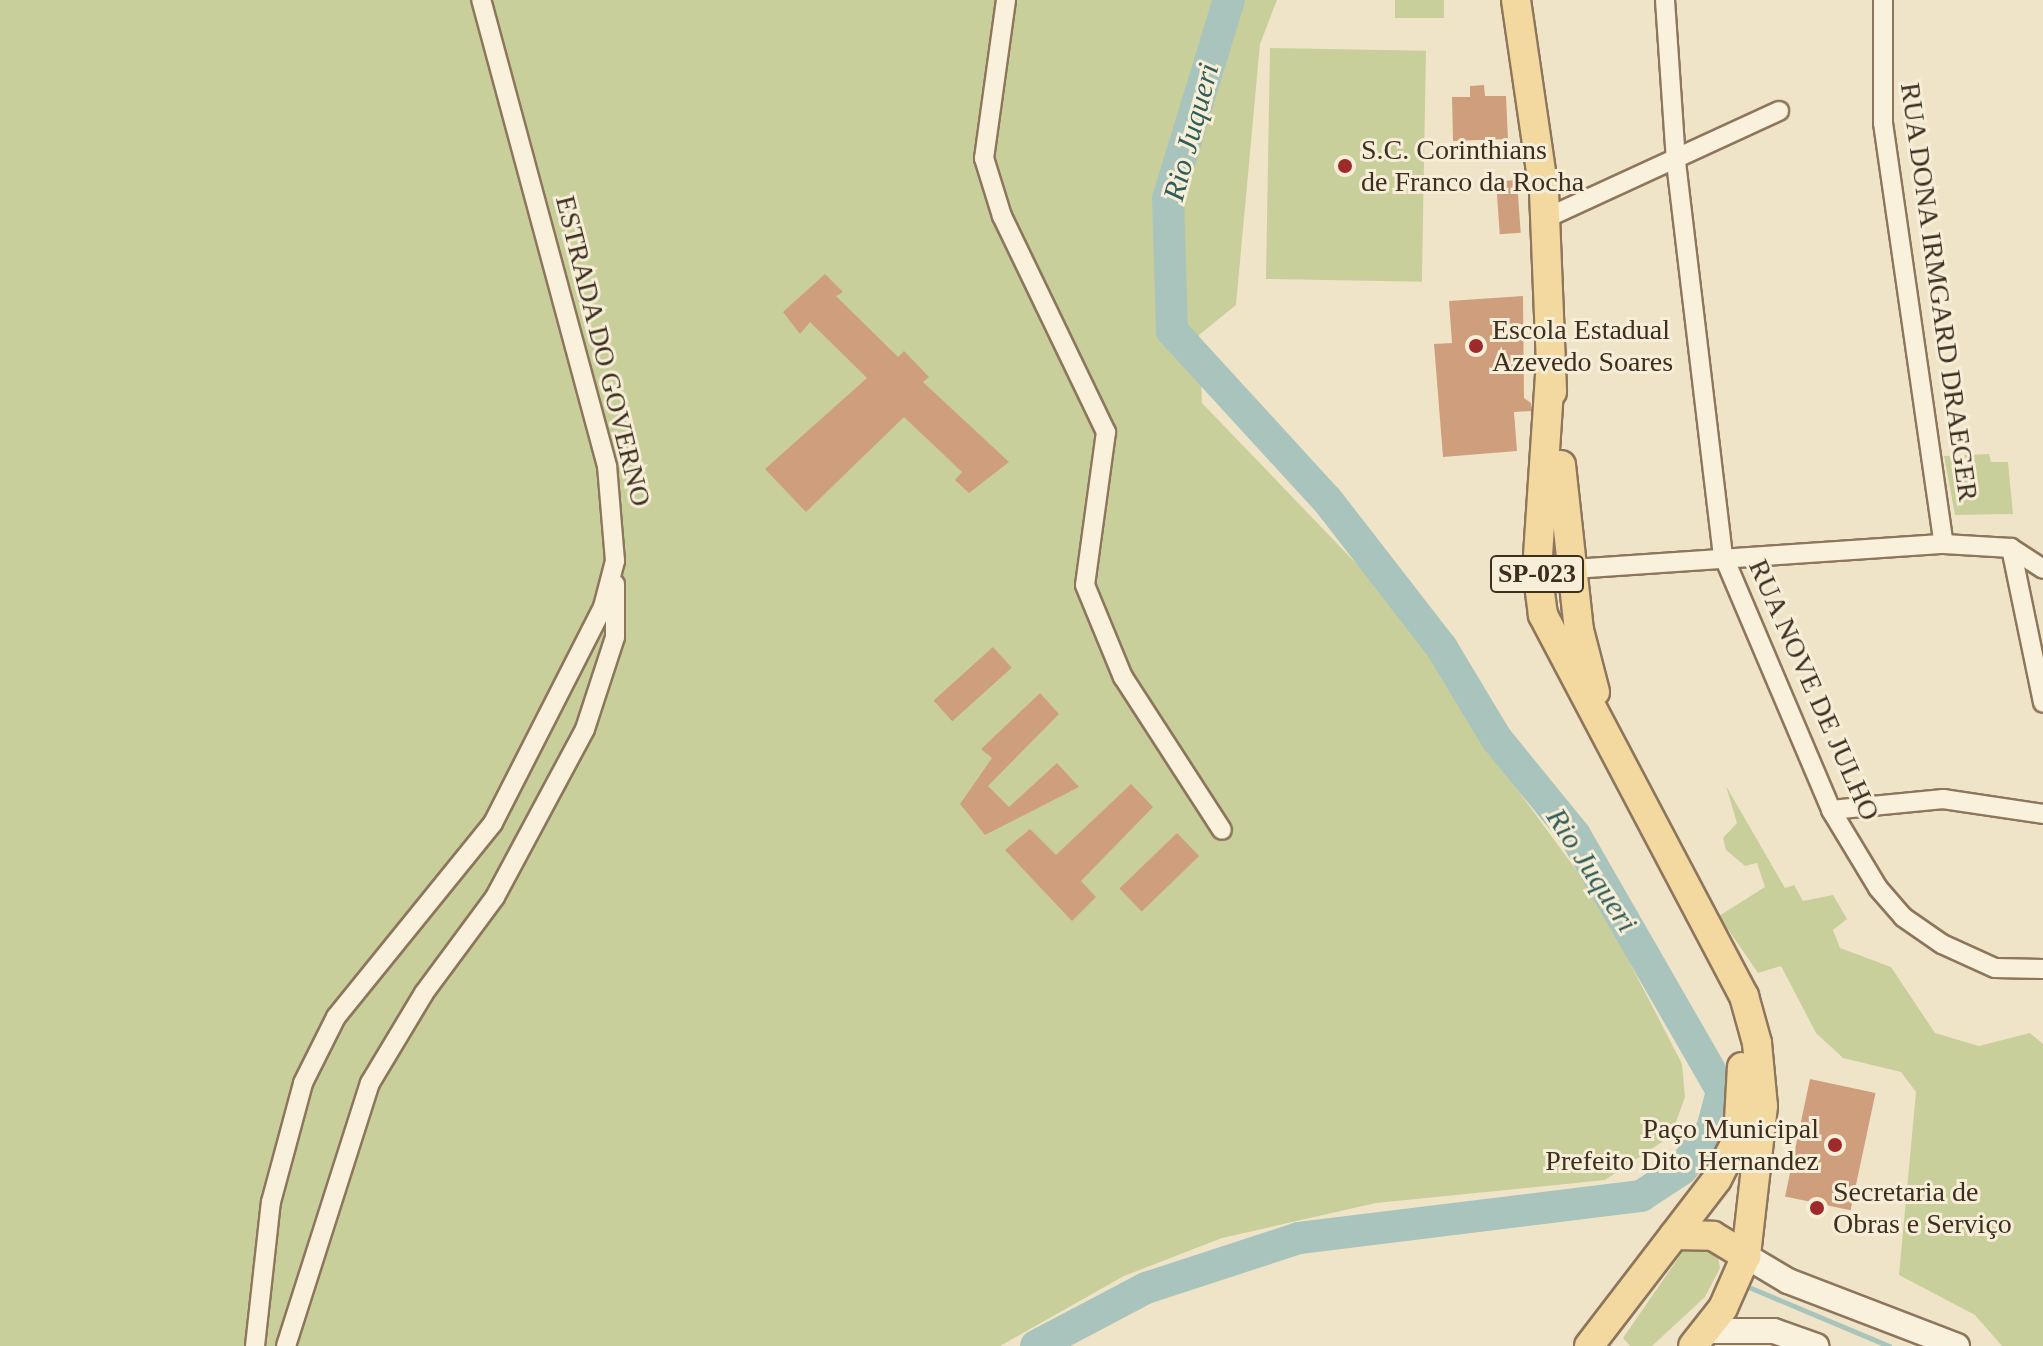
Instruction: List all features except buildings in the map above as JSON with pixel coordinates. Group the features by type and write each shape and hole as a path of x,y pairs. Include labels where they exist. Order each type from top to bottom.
{"main road":[{"path":"1516,0 1524,51 1532,194 1541,214"},
{"name":"SP-023","path":"1541,214 1550,375 1585,664 1617,755"},
{"name":"SP-023","path":"1550,375 1548,485 1537,570 1543,615 1744,996 1763,1106 1746,1256 1701,1339"},
{"path":"1548,485 1573,569"},
{"name":"SP-023","path":"1589,1346 1607,1334 1674,1235 1717,1179 1738,1138 1744,1101 1715,937"},
{"path":"1674,1235 1713,1236 1746,1256"}],"street":[{"name":"ESTRADA DO GOVERNO","path":"255,1346 271,1202 303,1083 345,1005 493,823 603,607 615,561 607,466 481,0"},
{"path":"1006,0 984,158 1002,216 1106,432 1085,585 1123,677 1222,830"},
{"name":"RUA NOVE DE JULHO","path":"1665,0 1676,162 1723,555 1831,810 1903,917 1995,968 2043,969"},
{"name":"RUA DONA IRMGARD DRAEGER","path":"1883,0 1883,123 1944,544"},
{"path":"1541,214 1676,162 1779,111"},
{"path":"1573,569 1723,555 1944,544 2011,548 2043,569"},
{"path":"2011,548 2043,703"},
{"path":"286,1346 370,1083 424,993 495,897 585,729 615,637 615,561"},
{"path":"1831,810 1907,798 2043,814"},
{"path":"1746,1256 1788,1281 1957,1346"},
{"path":"1701,1339 1774,1331 1816,1346"}],"green space":[{"path":"0,0 1277,0 1260,44 1236,305 1199,335 1202,403 1399,608 1484,744 1596,897 1682,1064 1685,1097 1671,1136 1605,1180 1376,1203 1222,1238 1124,1276 1000,1346 0,1346"},
{"path":"1395,0 1444,0 1444,18 1395,18"},
{"name":"S.C. Corinthians de Franco da Rocha","path":"1270,48 1426,51 1422,282 1266,279"},
{"path":"1989,454 1991,462 2008,462 2013,514 1955,515 1944,456"},
{"path":"1726,786 1785,888 1794,885 1803,901 1833,895 1847,919 1833,930 1840,948 1891,967 1935,1033 1979,1046 2030,1033 2043,1044 2043,1346 2002,1346 1975,1315 1899,1275 1916,1092 1901,1072 1843,1058 1816,1033 1781,966 1758,973 1719,916 1765,887 1757,863 1745,866 1726,850 1723,838 1737,823"},
{"path":"1690,1241 1717,1251 1720,1268 1705,1297 1652,1346 1630,1346 1623,1338"}],"waterway":[{"name":"Rio Juqueri","path":"1036,1346 1146,1288 1299,1238 1641,1196 1682,1169 1712,1129 1722,1091 1575,835 1496,738 1442,648 1327,500 1172,331 1168,199 1229,0"},
{"path":"1751,1288 1889,1346"}],"place":[{"name":"S.C. Corinthians de Franco da Rocha","path":"1345,166"},
{"name":"Escola Estadual Azevedo Soares","path":"1476,346"},
{"name":"Paço Municipal Prefeito Dito Hernandez","path":"1835,1145"},
{"name":"Secretaria de Obras e Serviço","path":"1817,1208"}]}
